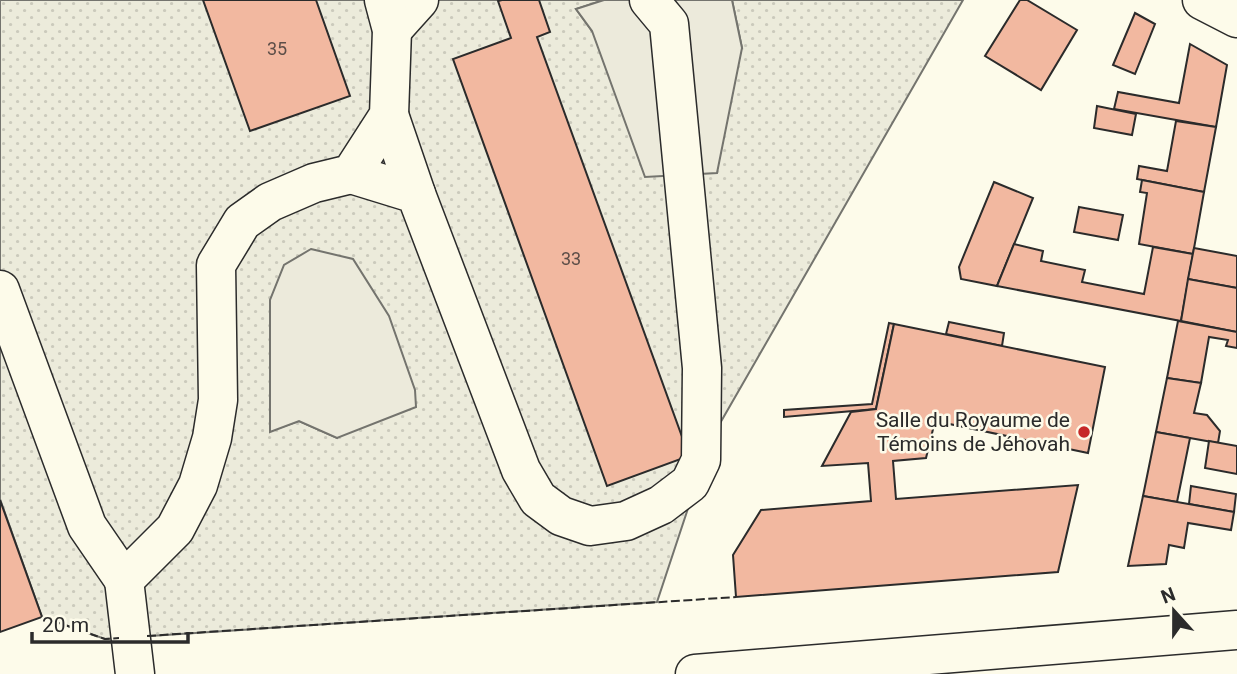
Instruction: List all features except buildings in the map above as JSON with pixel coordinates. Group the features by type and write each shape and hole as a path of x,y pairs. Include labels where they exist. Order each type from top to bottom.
{"street":[{"path":"419,0 388,15 390,115 416,194 521,470 538,499 561,516 590,526 626,521 661,505 690,483 701,460 702,368 669,24 649,0"},
{"path":"1202,0 1237,18"},
{"path":"351,174 390,115"},
{"path":"124,580 175,529 198,485 212,438 218,400 216,265 242,222 270,201 314,183 351,174 416,194"},
{"path":"0,290 87,526 124,580 135,674"},
{"path":"695,674 1237,630"}],"shaded area":[{"path":"0,0 604,0 576,9 592,31 742,48 732,0 963,0 711,439 657,602 105,639 42,617 0,499","holes":["389,316 337,438 299,421 270,431"]},
{"path":"604,0 732,0 742,48 717,173 645,177 592,31 576,9"},
{"path":"311,249 353,259 389,316 415,390 416,407 337,438 299,421 270,432 270,300 284,265"}],"fence":[{"path":"147,636 736,597"},
{"path":"42,617 105,639 119,638"}],"place":[{"name":"Salle du Royaume de Témoins de Jéhovah","path":"1084,432"}]}
